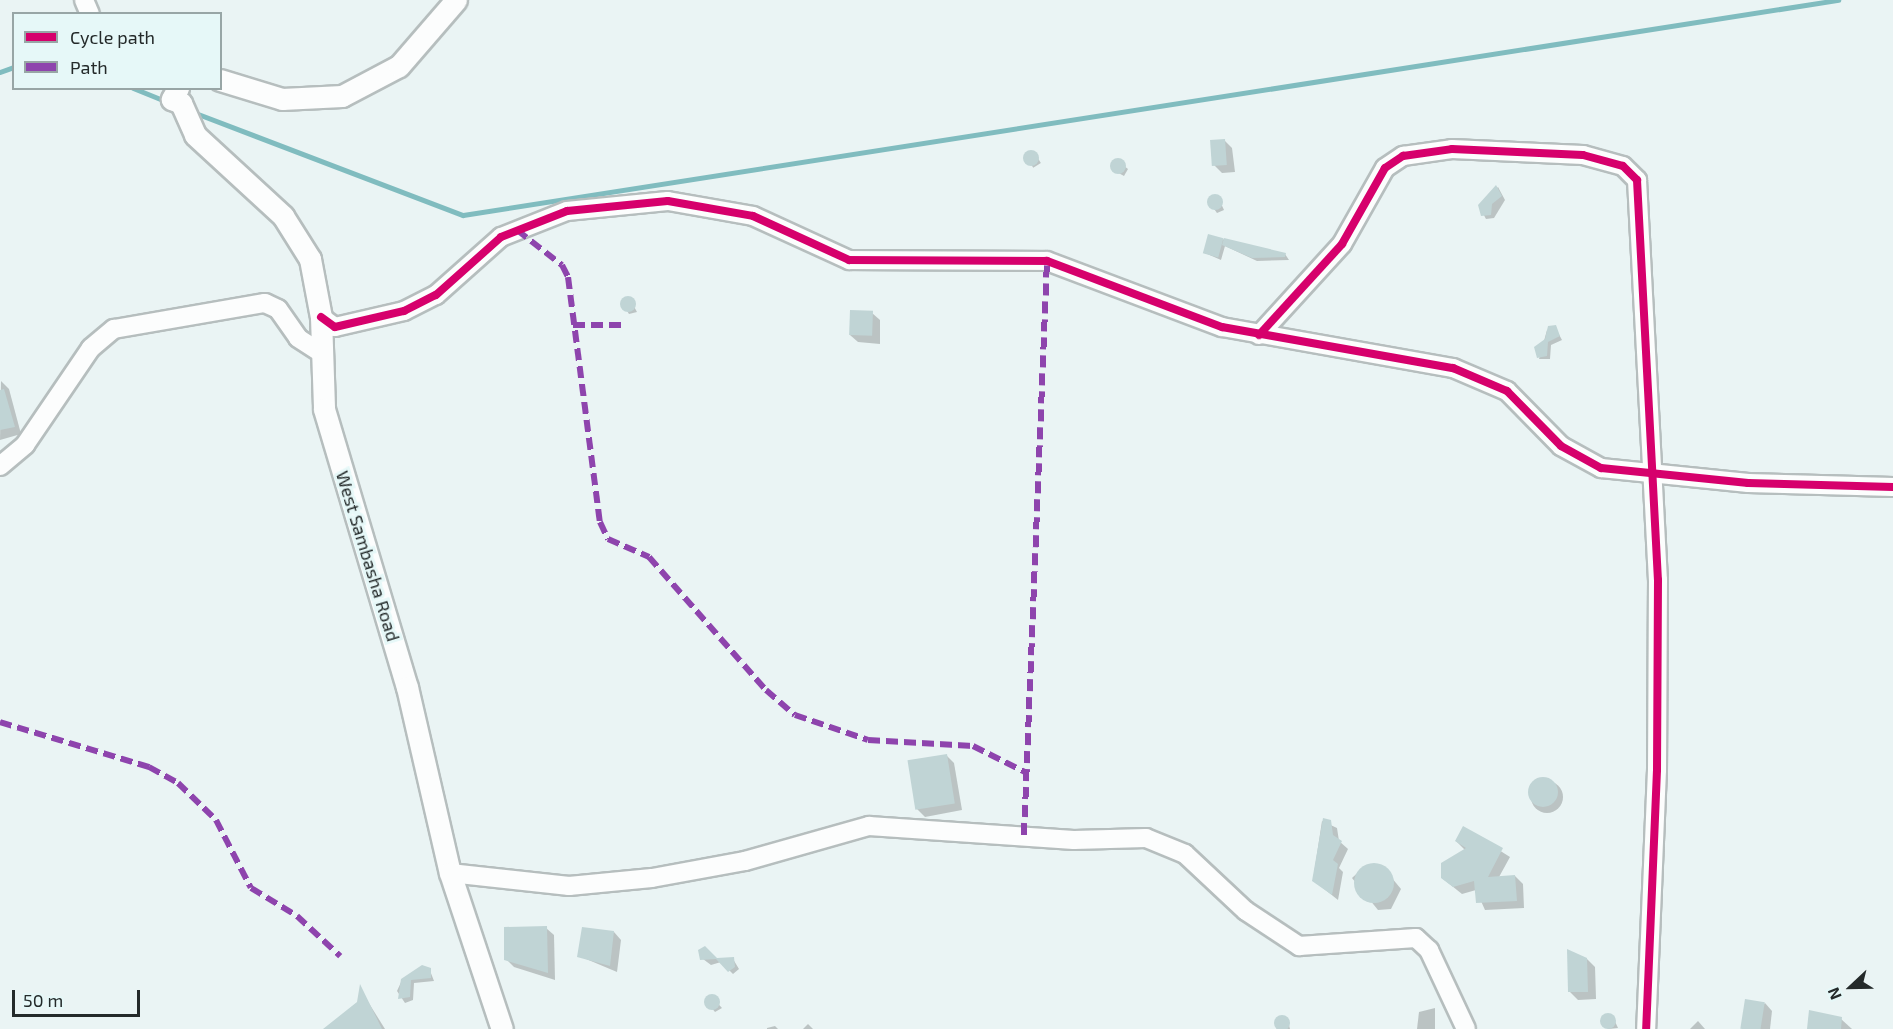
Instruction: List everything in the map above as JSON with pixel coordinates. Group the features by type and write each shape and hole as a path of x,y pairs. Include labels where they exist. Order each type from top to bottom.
{"street":[{"path":"222,81 282,99 342,96 399,66 456,0"},
{"name":"West Sambasha Road","path":"177,90 172,99 181,103 189,121 215,157 267,200 302,242 317,284 321,317 318,351 324,409 407,687 450,873 502,1029"},
{"path":"1259,335 1342,244 1385,168 1402,156 1490,150 1583,155 1618,164 1639,186 1654,476 1657,770 1646,1029"},
{"path":"321,317 335,327 405,311 436,295 482,251 517,230 585,207 652,201 753,216 849,260 1047,261 1191,318 1259,335 1389,354 1473,374 1513,394 1578,459 1654,476 1893,487"},
{"path":"0,466 25,445 91,348 114,328 265,303 278,309 298,338 318,351"},
{"path":"450,873 569,886 652,878 745,861 868,826 1074,840 1146,838 1185,854 1246,911 1299,946 1416,938 1429,950 1466,1029"}],"building":[{"path":"1225,139 1227,165 1212,166 1210,140"},
{"path":"1031,150 1039,158 1031,166 1023,158"},
{"path":"1118,158 1126,166 1118,174 1110,166"},
{"path":"1496,185 1502,196 1492,204 1491,215 1481,216 1478,205"},
{"path":"1215,194 1223,202 1215,210 1207,202"},
{"path":"1208,234 1223,238 1218,257 1203,253"},
{"path":"1224,238 1286,253 1285,257 1252,258 1222,245"},
{"path":"628,296 636,304 628,312 620,304"},
{"path":"850,310 873,311 872,336 849,335"},
{"path":"1556,325 1560,336 1548,342 1547,356 1537,358 1534,347 1545,339 1548,326"},
{"path":"4,389 15,427 0,430 0,390"},
{"path":"947,754 955,803 915,810 907,760"},
{"path":"1543,777 1554,781 1558,792 1554,803 1543,807 1532,803 1528,792 1532,781"},
{"path":"1323,818 1331,820 1333,835 1342,841 1333,860 1338,864 1332,895 1312,881"},
{"path":"1463,826 1503,848 1488,877 1515,875 1517,901 1476,903 1474,881 1453,887 1441,878 1441,863 1466,848 1455,841"},
{"path":"1374,863 1382,864 1388,869 1393,875 1393,891 1388,897 1382,902 1374,903 1366,902 1360,897 1355,891 1354,883 1355,875 1360,869 1366,864"},
{"path":"547,926 548,973 504,960 504,927"},
{"path":"582,927 614,931 610,966 577,957"},
{"path":"705,946 717,958 734,957 735,967 728,972 716,959 700,960 698,950"},
{"path":"1567,949 1587,958 1588,992 1568,992"},
{"path":"422,965 431,968 431,978 411,980 410,997 398,999 401,979"},
{"path":"360,984 382,1029 323,1029 357,1002"},
{"path":"712,994 720,1002 712,1010 704,1002"},
{"path":"1745,999 1765,1002 1760,1029 1740,1029"},
{"path":"1809,1010 1842,1017 1841,1029 1807,1029"},
{"path":"1608,1013 1616,1021 1608,1029 1600,1021"},
{"path":"1279,1015 1285,1015 1290,1020 1290,1026 1286,1030 1278,1030 1274,1026 1274,1020"}],"waterway":[{"path":"190,111 463,215 1838,0"},
{"path":"0,72 12,68"},
{"path":"138,90 168,102"}],"marked path":[{"path":"517,230 562,265 568,277 600,522 608,539 649,557 766,690 795,715 868,740 973,746 1027,773"},
{"path":"1024,835 1047,261"},
{"path":"573,325 626,325"},
{"path":"0,722 149,767 178,783 216,820 251,888 297,916 340,956"}],"cycle path":[{"path":"1259,335 1342,244 1385,168 1403,156 1452,149 1583,155 1623,166 1637,180 1658,580 1657,770 1646,1029"},
{"path":"321,317 335,327 404,311 436,295 501,237 567,211 668,201 753,216 849,260 1047,261 1222,327 1453,368 1507,391 1561,446 1601,468 1748,483 1893,487"}]}
